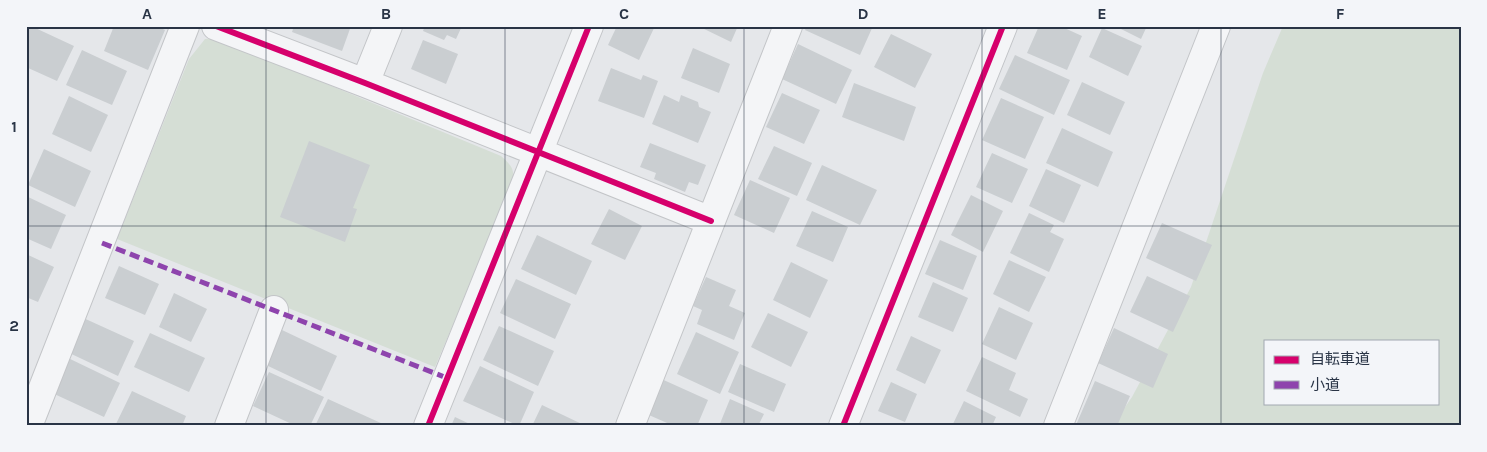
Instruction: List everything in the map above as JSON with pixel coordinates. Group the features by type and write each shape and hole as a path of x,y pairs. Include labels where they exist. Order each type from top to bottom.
{"street":[{"path":"28,426 185,26"},
{"path":"216,26 365,83 711,221"},
{"path":"365,83 388,26"},
{"path":"428,426 589,26"},
{"path":"630,426 788,26"},
{"path":"843,426 1003,26"},
{"path":"1058,426 1216,26"},
{"path":"228,426 274,310"}],"shaded area":[{"path":"1283,26 1461,26 1461,426 1112,426 1132,397 1191,287 1263,73"},
{"path":"215,38 501,156 510,165 513,171 513,183 435,367 117,239 189,59 205,39"}],"building":[{"path":"26,26 31,26 74,46 57,81 26,67"},
{"path":"114,26 156,26 165,30 148,70 104,51"},
{"path":"294,26 351,26 342,51 292,32"},
{"path":"425,26 462,26 456,39 447,35 444,40 423,31"},
{"path":"617,26 655,26 639,60 608,45"},
{"path":"698,26 738,26 731,42"},
{"path":"807,26 873,26 860,55 805,30"},
{"path":"1039,26 1060,26 1082,36 1067,70 1027,53"},
{"path":"1115,26 1147,26 1141,39"},
{"path":"1102,28 1142,46 1128,76 1089,57"},
{"path":"891,34 932,54 915,88 874,67"},
{"path":"423,40 458,54 446,84 411,69"},
{"path":"798,44 852,70 836,104 782,79"},
{"path":"693,48 730,64 719,93 681,78"},
{"path":"82,50 127,71 112,105 66,85"},
{"path":"1015,55 1070,80 1054,115 999,89"},
{"path":"611,68 641,80 643,75 658,81 644,118 598,101"},
{"path":"1082,82 1125,102 1110,135 1067,115"},
{"path":"854,83 916,107 904,141 842,117"},
{"path":"782,93 820,110 804,144 766,127"},
{"path":"664,95 679,102 681,95 698,102 699,107 711,112 698,143 652,124"},
{"path":"69,96 108,115 91,152 52,134"},
{"path":"1001,98 1044,117 1025,159 982,140"},
{"path":"1062,128 1113,152 1098,187 1046,163"},
{"path":"309,141 370,165 353,208 357,209 345,242 280,217"},
{"path":"650,143 706,165 698,185 689,182 685,192 654,179 656,173 640,167"},
{"path":"774,146 812,163 797,196 758,179"},
{"path":"44,149 91,171 75,207 28,185"},
{"path":"992,153 1028,169 1012,203 976,187"},
{"path":"822,165 877,190 860,225 806,200"},
{"path":"1046,169 1081,185 1064,223 1029,206"},
{"path":"750,180 790,198 774,233 734,215"},
{"path":"971,195 1003,211 983,252 951,235"},
{"path":"26,196 66,215 51,249 26,238"},
{"path":"609,209 642,226 625,260 591,244"},
{"path":"812,211 848,227 833,262 796,246"},
{"path":"1029,213 1054,225 1050,232 1064,239 1049,272 1010,253"},
{"path":"1162,223 1212,245 1196,281 1146,258"},
{"path":"537,235 592,261 576,295 521,269"},
{"path":"940,240 977,256 963,290 925,274"},
{"path":"26,254 54,267 38,302 26,297"},
{"path":"1009,260 1046,277 1029,312 993,294"},
{"path":"791,262 828,280 810,318 773,300"},
{"path":"119,266 159,284 145,315 105,298"},
{"path":"1147,276 1190,296 1173,332 1130,312"},
{"path":"706,277 736,290 729,306 745,313 734,340 697,324 702,310 693,306"},
{"path":"516,279 571,304 555,339 500,313"},
{"path":"933,282 968,298 953,332 918,317"},
{"path":"174,293 207,309 191,342 159,327"},
{"path":"999,307 1033,323 1016,360 982,344"},
{"path":"768,313 808,332 791,367 751,347"},
{"path":"79,316 134,341 118,376 63,350"},
{"path":"499,326 554,351 538,386 483,360"},
{"path":"1114,328 1168,354 1153,388 1098,363"},
{"path":"282,330 337,356 321,391 266,365"},
{"path":"696,332 739,352 720,394 677,374"},
{"path":"150,333 205,358 189,392 134,367"},
{"path":"911,336 941,350 925,384 896,370"},
{"path":"66,357 120,383 104,417 50,392"},
{"path":"982,357 1016,373 1009,390 1028,399 1020,417 966,391"},
{"path":"740,364 786,384 774,412 728,392"},
{"path":"480,366 534,392 519,426 463,401"},
{"path":"269,372 324,397 310,426 296,426 253,406"},
{"path":"657,377 708,400 697,426 674,426 642,412"},
{"path":"1095,381 1130,396 1117,426 1076,425"},
{"path":"891,382 917,394 905,422 878,411"},
{"path":"132,391 186,416 182,426 115,426"},
{"path":"328,399 383,424 382,426 315,426"},
{"path":"730,399 764,414 758,426 719,426"},
{"path":"964,401 996,417 992,426 952,426"},
{"path":"542,405 586,426 532,426"},
{"path":"455,417 474,426 451,426"}],"marked path":[{"path":"102,243 447,378"}],"cycle path":[{"path":"216,26 365,83 711,221"},
{"path":"428,426 589,26"},
{"path":"843,426 1003,26"}]}
